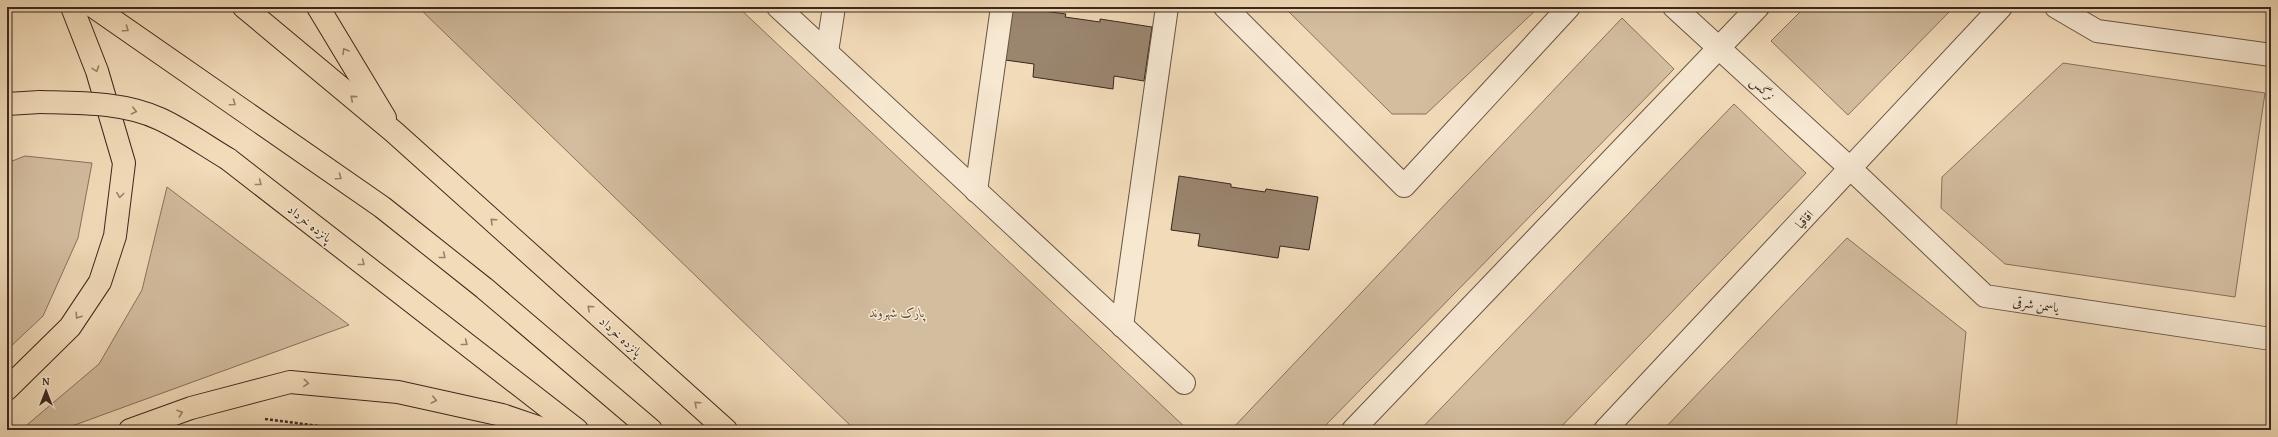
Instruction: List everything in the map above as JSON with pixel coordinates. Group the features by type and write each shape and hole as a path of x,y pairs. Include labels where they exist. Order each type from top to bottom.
{"main road":[{"path":"7,389 70,328 100,282 115,236 124,163 97,71 72,7"},
{"path":"94,7 382,207 484,288 650,430"},
{"name":"پانزده خرداد","path":"244,7 394,132 726,430"},
{"path":"318,7 394,132"},
{"name":"پانزده خرداد","path":"7,104 40,102 101,104 137,111 160,119 228,159 577,430"},
{"path":"130,430 191,408 290,382 398,392 502,415 546,430"}],"street":[{"path":"778,7 1184,384"},
{"path":"827,52 834,7"},
{"path":"976,191 1002,7"},
{"path":"1122,326 1167,7"},
{"path":"1225,7 1404,186 1569,7"},
{"name":"نرگس","path":"1674,7 1851,169"},
{"path":"1353,430 1758,7"},
{"name":"اقاقیا","path":"1605,430 1851,169 2001,7"},
{"path":"2056,7 2097,30 2271,55"},
{"name":"یاسمن شرقی","path":"1851,169 1985,296 2271,339"}],"path":[{"path":"257,418 350,430"}],"green space":[{"name":"پارک شهروند","path":"418,7 738,7 1188,430 855,430"},
{"path":"1284,7 1539,7 1426,114 1392,114"},
{"path":"1805,7 1954,7 1848,115 1771,41"},
{"path":"1622,18 1674,69 1321,430 1231,430"},
{"path":"2063,63 2265,93 2235,297 2005,264 1941,208 1942,177"},
{"path":"1734,104 1806,173 1558,430 1420,430"},
{"path":"25,156 92,163 78,238 43,316 7,350 7,163"},
{"path":"167,187 349,325 61,430 21,430 99,364 142,290"},
{"path":"1847,238 1966,332 1956,430 1663,430"}],"building":[{"path":"1013,7 1066,14 1065,17 1100,22 1100,19 1152,27 1144,81 1114,76 1113,89 1033,77 1034,64 1005,60"},
{"path":"1179,176 1231,184 1231,187 1265,192 1266,189 1318,197 1309,250 1280,246 1278,258 1198,246 1200,234 1171,230"}]}
